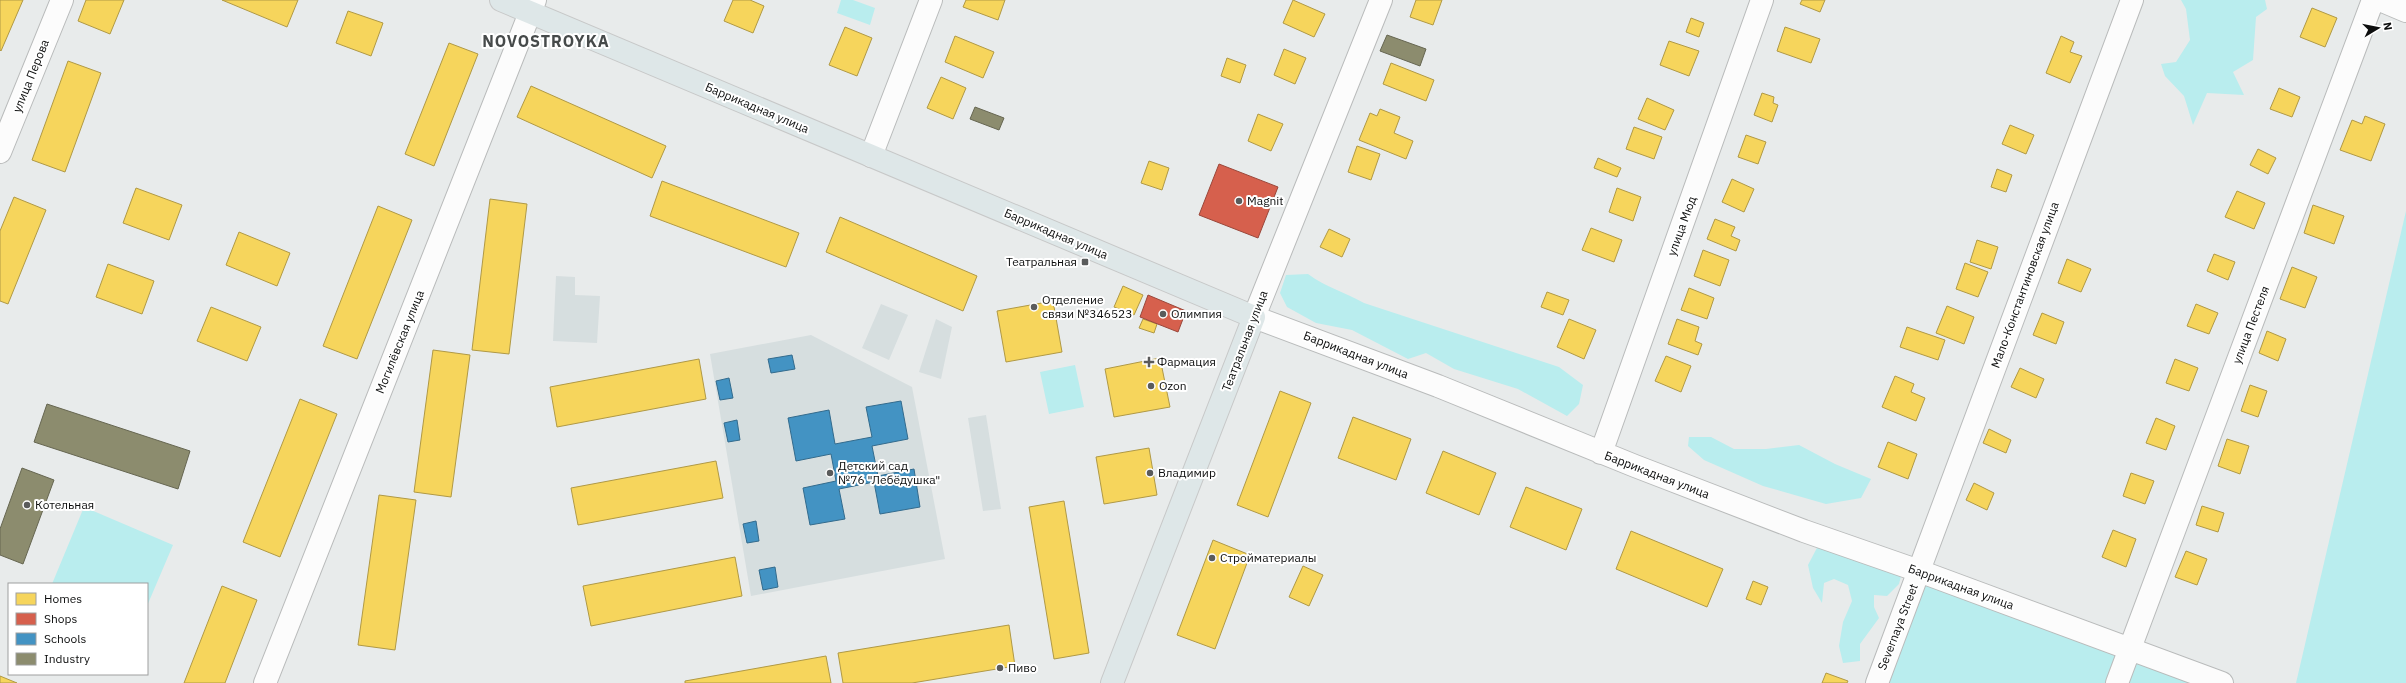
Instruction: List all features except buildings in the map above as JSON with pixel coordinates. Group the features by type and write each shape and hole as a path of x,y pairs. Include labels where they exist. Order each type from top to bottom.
{"main road":[{"name":"Баррикадная улица","path":"501,0 532,6 871,156 1254,317"},
{"name":"Театральная улица","path":"1112,683 1254,317"}],"street":[{"name":"улица Перова","path":"0,152 62,0"},
{"path":"871,156 931,0"},
{"name":"Театральная улица","path":"1254,317 1382,0"},
{"name":"улица Мюд","path":"1601,453 1762,0"},
{"name":"Мало-Константиновская улица","path":"1919,571 2132,0"},
{"name":"улица Пестеля","path":"2117,683 2373,0"},
{"path":"2380,0 2406,11"},
{"name":"Могилёвская улица","path":"265,683 532,6"},
{"name":"Баррикадная улица","path":"1254,317 1438,386 1601,453 1804,531 1919,571 2129,650 2222,683"},
{"name":"Severnaya Street","path":"1877,683 1919,571"}],"shaded area":[{"path":"841,0 853,0 875,8 870,25 837,13"},
{"path":"2181,0 2265,0 2267,9 2256,17 2253,60 2233,72 2244,95 2207,93 2193,125 2184,96 2165,76 2161,64 2176,62 2190,40 2186,9"},
{"path":"2406,211 2406,683 2296,683"},
{"path":"1308,274 1315,279 1364,303 1559,367 1583,385 1579,404 1567,416 1518,389 1454,369 1426,353 1408,359 1352,330 1316,323 1287,307 1280,293 1286,275"},
{"path":"556,276 575,277 575,295 600,296 597,343 553,341"},
{"path":"881,304 908,315 889,360 862,348"},
{"path":"936,319 952,327 941,379 919,372"},
{"name":"Детский сад №76 \"Лебёдушка\"","path":"811,335 912,387 945,559 751,596 710,354"},
{"path":"1075,365 1084,407 1049,414 1040,372"},
{"path":"986,415 1001,509 983,511 968,418"},
{"path":"1689,437 1711,437 1734,449 1766,449 1799,445 1835,464 1871,479 1861,498 1826,504 1763,486 1704,460 1688,446"},
{"path":"84,507 173,545 148,604 148,583 52,583"},
{"path":"1819,544 1902,572 1899,584 1887,596 1874,595 1874,607 1879,618 1860,644 1860,661 1843,663 1839,646 1843,622 1852,601 1848,585 1834,579 1824,583 1822,603 1813,588 1808,565"},
{"path":"1925,581 2193,683 1889,683"}],"place":[{"name":"Magnit","path":"1239,201"},
{"name":"Театральная","path":"1085,262"},
{"name":"Отделение связи №346523","path":"1034,307"},
{"name":"Олимпия","path":"1163,314"},
{"name":"Фармация","path":"1149,362"},
{"name":"Ozon","path":"1151,386"},
{"name":"Детский сад №76 \"Лебёдушка\"","path":"830,473"},
{"name":"Владимир","path":"1150,473"},
{"name":"Котельная","path":"27,505"},
{"name":"Стройматериалы","path":"1212,558"},
{"name":"Пиво","path":"1000,668"}],"district":[{"name":"NOVOSTROYKA","path":"546,41"}]}
